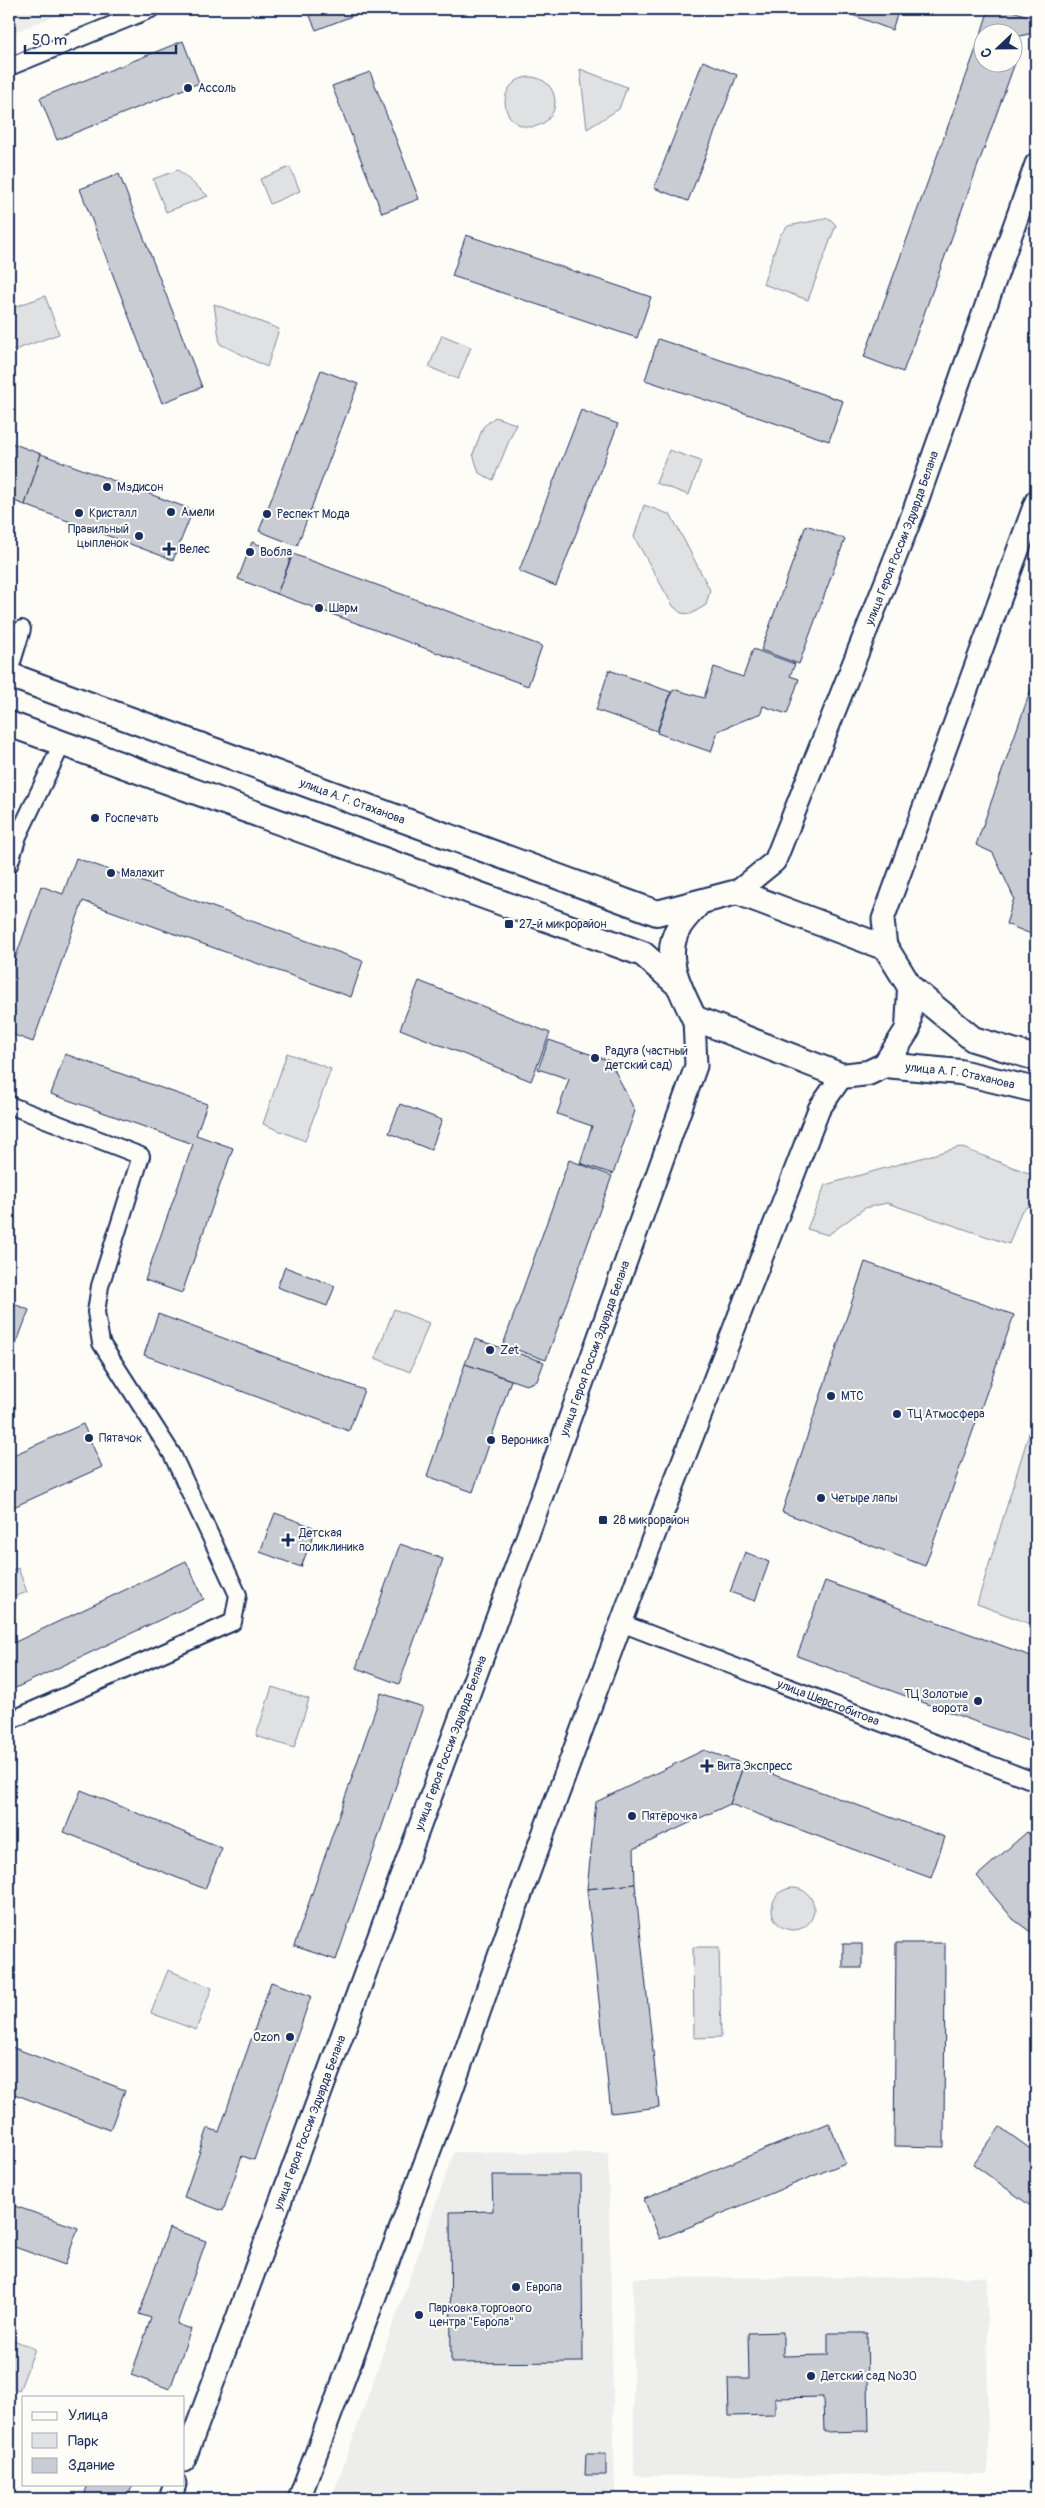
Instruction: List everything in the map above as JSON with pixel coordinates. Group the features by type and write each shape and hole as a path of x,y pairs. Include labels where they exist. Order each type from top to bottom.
{"main road":[{"name":"улица А. Г. Стаханова","path":"9,673 657,913 737,892"},
{"path":"9,724 643,954 678,985"},
{"path":"737,892 886,948 910,987 973,1039 1036,1058"},
{"path":"699,903 678,927 670,954 678,985 694,1018 842,1076 868,1073 885,1065 908,1029 910,987"},
{"name":"улица А. Г. Стаханова","path":"885,1065 960,1072 1036,1090"}],"street":[{"path":"9,67 151,9"},
{"name":"улица Героя России Эдуарда Белана","path":"737,892 775,861 913,514 1036,164"},
{"path":"886,948 883,920 1036,501"},
{"path":"9,673 22,629"},
{"path":"9,865 18,836 62,744"},
{"name":"улица Героя России Эдуарда Белана","path":"185,2458 526,1540 696,1066 694,1018"},
{"path":"299,2499 446,2107 514,1913 621,1624 819,1109 842,1076"},
{"path":"9,1105 142,1156 100,1286 96,1312 101,1343 172,1454 238,1595 233,1622 9,1721"},
{"name":"улица Шерстобитова","path":"621,1624 1036,1782"},
{"path":"170,2499 174,2486"}],"shaded area":[{"path":"9,9 74,9 9,34"},
{"path":"454,2152 608,2153 615,2492 333,2495"},
{"name":"Детский сад №30","path":"987,2277 988,2474 634,2476 633,2278"}],"green space":[{"path":"580,69 627,87 619,109 587,129"},
{"path":"530,77 544,81 551,88 555,102 551,116 544,123 530,127 516,123 509,116 505,102 509,88 516,81"},
{"path":"290,167 300,191 270,204 260,179"},
{"path":"178,170 208,196 166,212 153,179"},
{"path":"829,218 836,225 808,300 763,284 780,235 788,226"},
{"path":"45,296 59,334 9,352 9,309"},
{"path":"214,304 279,329 267,367 220,344"},
{"path":"442,335 471,347 458,379 429,367"},
{"path":"495,417 516,424 493,480 479,473 473,454 483,427"},
{"path":"669,450 701,461 689,495 656,483"},
{"path":"644,505 671,515 710,590 706,605 691,614 681,613 673,606 634,537"},
{"path":"287,1053 331,1069 305,1141 263,1124"},
{"path":"960,1147 1036,1176 1036,1200 1021,1212 1009,1244 887,1203 865,1208 828,1235 807,1229 825,1185"},
{"path":"394,1309 429,1323 410,1372 375,1358"},
{"path":"1036,1410 1036,1626 977,1604"},
{"path":"18,1568 27,1592 9,1599 9,1572"},
{"path":"272,1687 309,1699 294,1748 256,1736"},
{"path":"797,1888 805,1891 811,1897 814,1909 811,1921 805,1927 789,1930 781,1927 775,1921 772,1905 775,1897 781,1891"},
{"path":"693,1947 719,1947 721,2037 694,2038"},
{"path":"168,1970 212,1988 196,2030 151,2013"},
{"path":"9,2338 35,2349 19,2391 9,2386"}],"building":[{"path":"307,9 370,9 316,30"},
{"path":"836,9 899,9 892,30"},
{"path":"989,9 1007,9 1036,19 1033,33 1022,36 1022,22 985,22"},
{"path":"183,41 199,83 57,140 40,98"},
{"path":"972,60 972,72 1012,72 903,372 864,357"},
{"path":"703,61 737,75 688,201 654,188"},
{"path":"370,72 419,199 382,213 332,86"},
{"path":"119,174 202,387 162,403 80,189"},
{"path":"466,235 651,297 637,338 452,276"},
{"path":"658,339 843,401 829,441 645,380"},
{"path":"321,370 358,384 297,546 259,531"},
{"path":"581,410 618,424 556,586 519,571"},
{"path":"9,442 41,454 25,505 9,499"},
{"path":"41,454 193,510 173,560 25,505"},
{"path":"806,525 845,539 799,664 761,650"},
{"path":"252,542 291,557 277,594 238,579"},
{"path":"293,554 542,646 528,686 277,594"},
{"path":"753,649 795,664 790,676 799,679 787,714 763,706 761,713 718,731 711,752 657,733 673,689 704,698 714,667 743,677"},
{"path":"609,670 671,692 657,731 596,710"},
{"path":"1036,675 1036,936 1006,924 1014,898 993,853 976,845"},
{"path":"76,858 363,961 351,997 83,901 33,1042 9,1033 9,976 41,886 63,894"},
{"path":"419,981 550,1033 531,1081 400,1029"},
{"path":"549,1040 610,1061 635,1111 613,1174 580,1163 592,1126 557,1114 569,1079 538,1069"},
{"path":"65,1054 207,1104 196,1135 233,1148 182,1293 145,1280 193,1144 51,1094"},
{"path":"400,1104 442,1120 431,1150 389,1133"},
{"path":"569,1160 612,1176 546,1360 503,1345"},
{"name":"ТЦ Атмосфера","path":"865,1262 1014,1315 925,1566 782,1512"},
{"path":"285,1267 335,1286 327,1306 277,1287"},
{"path":"9,1302 29,1310 14,1350 9,1348"},
{"path":"158,1314 364,1390 349,1431 144,1355"},
{"name":"Zet","path":"475,1339 544,1362 537,1381 526,1385 465,1364"},
{"path":"465,1364 511,1380 473,1492 427,1476"},
{"path":"83,1424 102,1467 9,1509 9,1457"},
{"name":"Детская поликлиника","path":"275,1513 316,1528 301,1567 260,1552"},
{"path":"400,1544 443,1559 399,1684 356,1668"},
{"path":"745,1552 769,1562 755,1601 730,1592"},
{"path":"186,1561 204,1599 9,1691 9,1645"},
{"name":"ТЦ Золотые ворота","path":"825,1581 1036,1658 1036,1744 797,1656"},
{"path":"381,1693 423,1707 336,1960 294,1946"},
{"path":"704,1750 744,1764 730,1804 634,1849 635,1884 587,1889 596,1802"},
{"path":"744,1764 945,1837 931,1878 730,1804"},
{"path":"81,1790 222,1848 205,1889 64,1832"},
{"path":"1027,1832 1036,1842 1036,1936 1013,1919 977,1876"},
{"path":"635,1884 659,2107 611,2113 587,1889"},
{"path":"896,1943 945,1943 944,2147 894,2146"},
{"path":"843,1944 862,1944 862,1968 843,1968"},
{"path":"271,1982 311,1996 254,2160 242,2156 223,2211 184,2197 208,2128 219,2132"},
{"path":"9,2046 125,2090 110,2130 9,2092"},
{"path":"829,2123 845,2163 660,2239 644,2199"},
{"path":"1000,2127 1036,2153 1036,2210 973,2164"},
{"name":"Европа","path":"492,2175 581,2175 583,2362 451,2363 450,2212 493,2211"},
{"path":"9,2204 78,2228 65,2265 9,2245"},
{"path":"169,2228 206,2241 177,2324 191,2329 170,2389 131,2375 151,2318 139,2314"},
{"path":"783,2332 783,2356 828,2355 828,2333 867,2333 869,2431 824,2432 823,2397 775,2398 775,2415 729,2416 728,2378 749,2378 748,2333"},
{"path":"586,2454 606,2454 606,2475 585,2475"},
{"path":"87,2486 132,2486 127,2499 83,2499"}],"place":[{"name":"Ассоль","path":"188,88"},
{"name":"Мэдисон","path":"107,487"},
{"name":"Амели","path":"171,512"},
{"name":"Кристалл","path":"79,513"},
{"name":"Респект Мода","path":"267,514"},
{"name":"Правильный цыпленок","path":"139,536"},
{"name":"Велес","path":"169,549"},
{"name":"Вобла","path":"250,552"},
{"name":"Шарм","path":"319,608"},
{"name":"Роспечать","path":"95,818"},
{"name":"Малахит","path":"111,873"},
{"name":"27-й микрорайон","path":"509,924"},
{"name":"Радуга (частный детский сад)","path":"595,1058"},
{"name":"Zet","path":"490,1350"},
{"name":"МТС","path":"831,1396"},
{"name":"ТЦ Атмосфера","path":"897,1414"},
{"name":"Пятачок","path":"89,1438"},
{"name":"Вероника","path":"491,1440"},
{"name":"Четыре лапы","path":"821,1498"},
{"name":"28 микрорайон","path":"603,1520"},
{"name":"Детская поликлиника","path":"288,1540"},
{"name":"ТЦ Золотые ворота","path":"978,1701"},
{"name":"Вита Экспресс","path":"707,1766"},
{"name":"Пятёрочка","path":"632,1816"},
{"name":"Ozon","path":"290,2037"},
{"name":"Европа","path":"516,2287"},
{"name":"Парковка торгового центра \"Европа\"","path":"419,2315"},
{"name":"Детский сад №30","path":"811,2376"}]}
